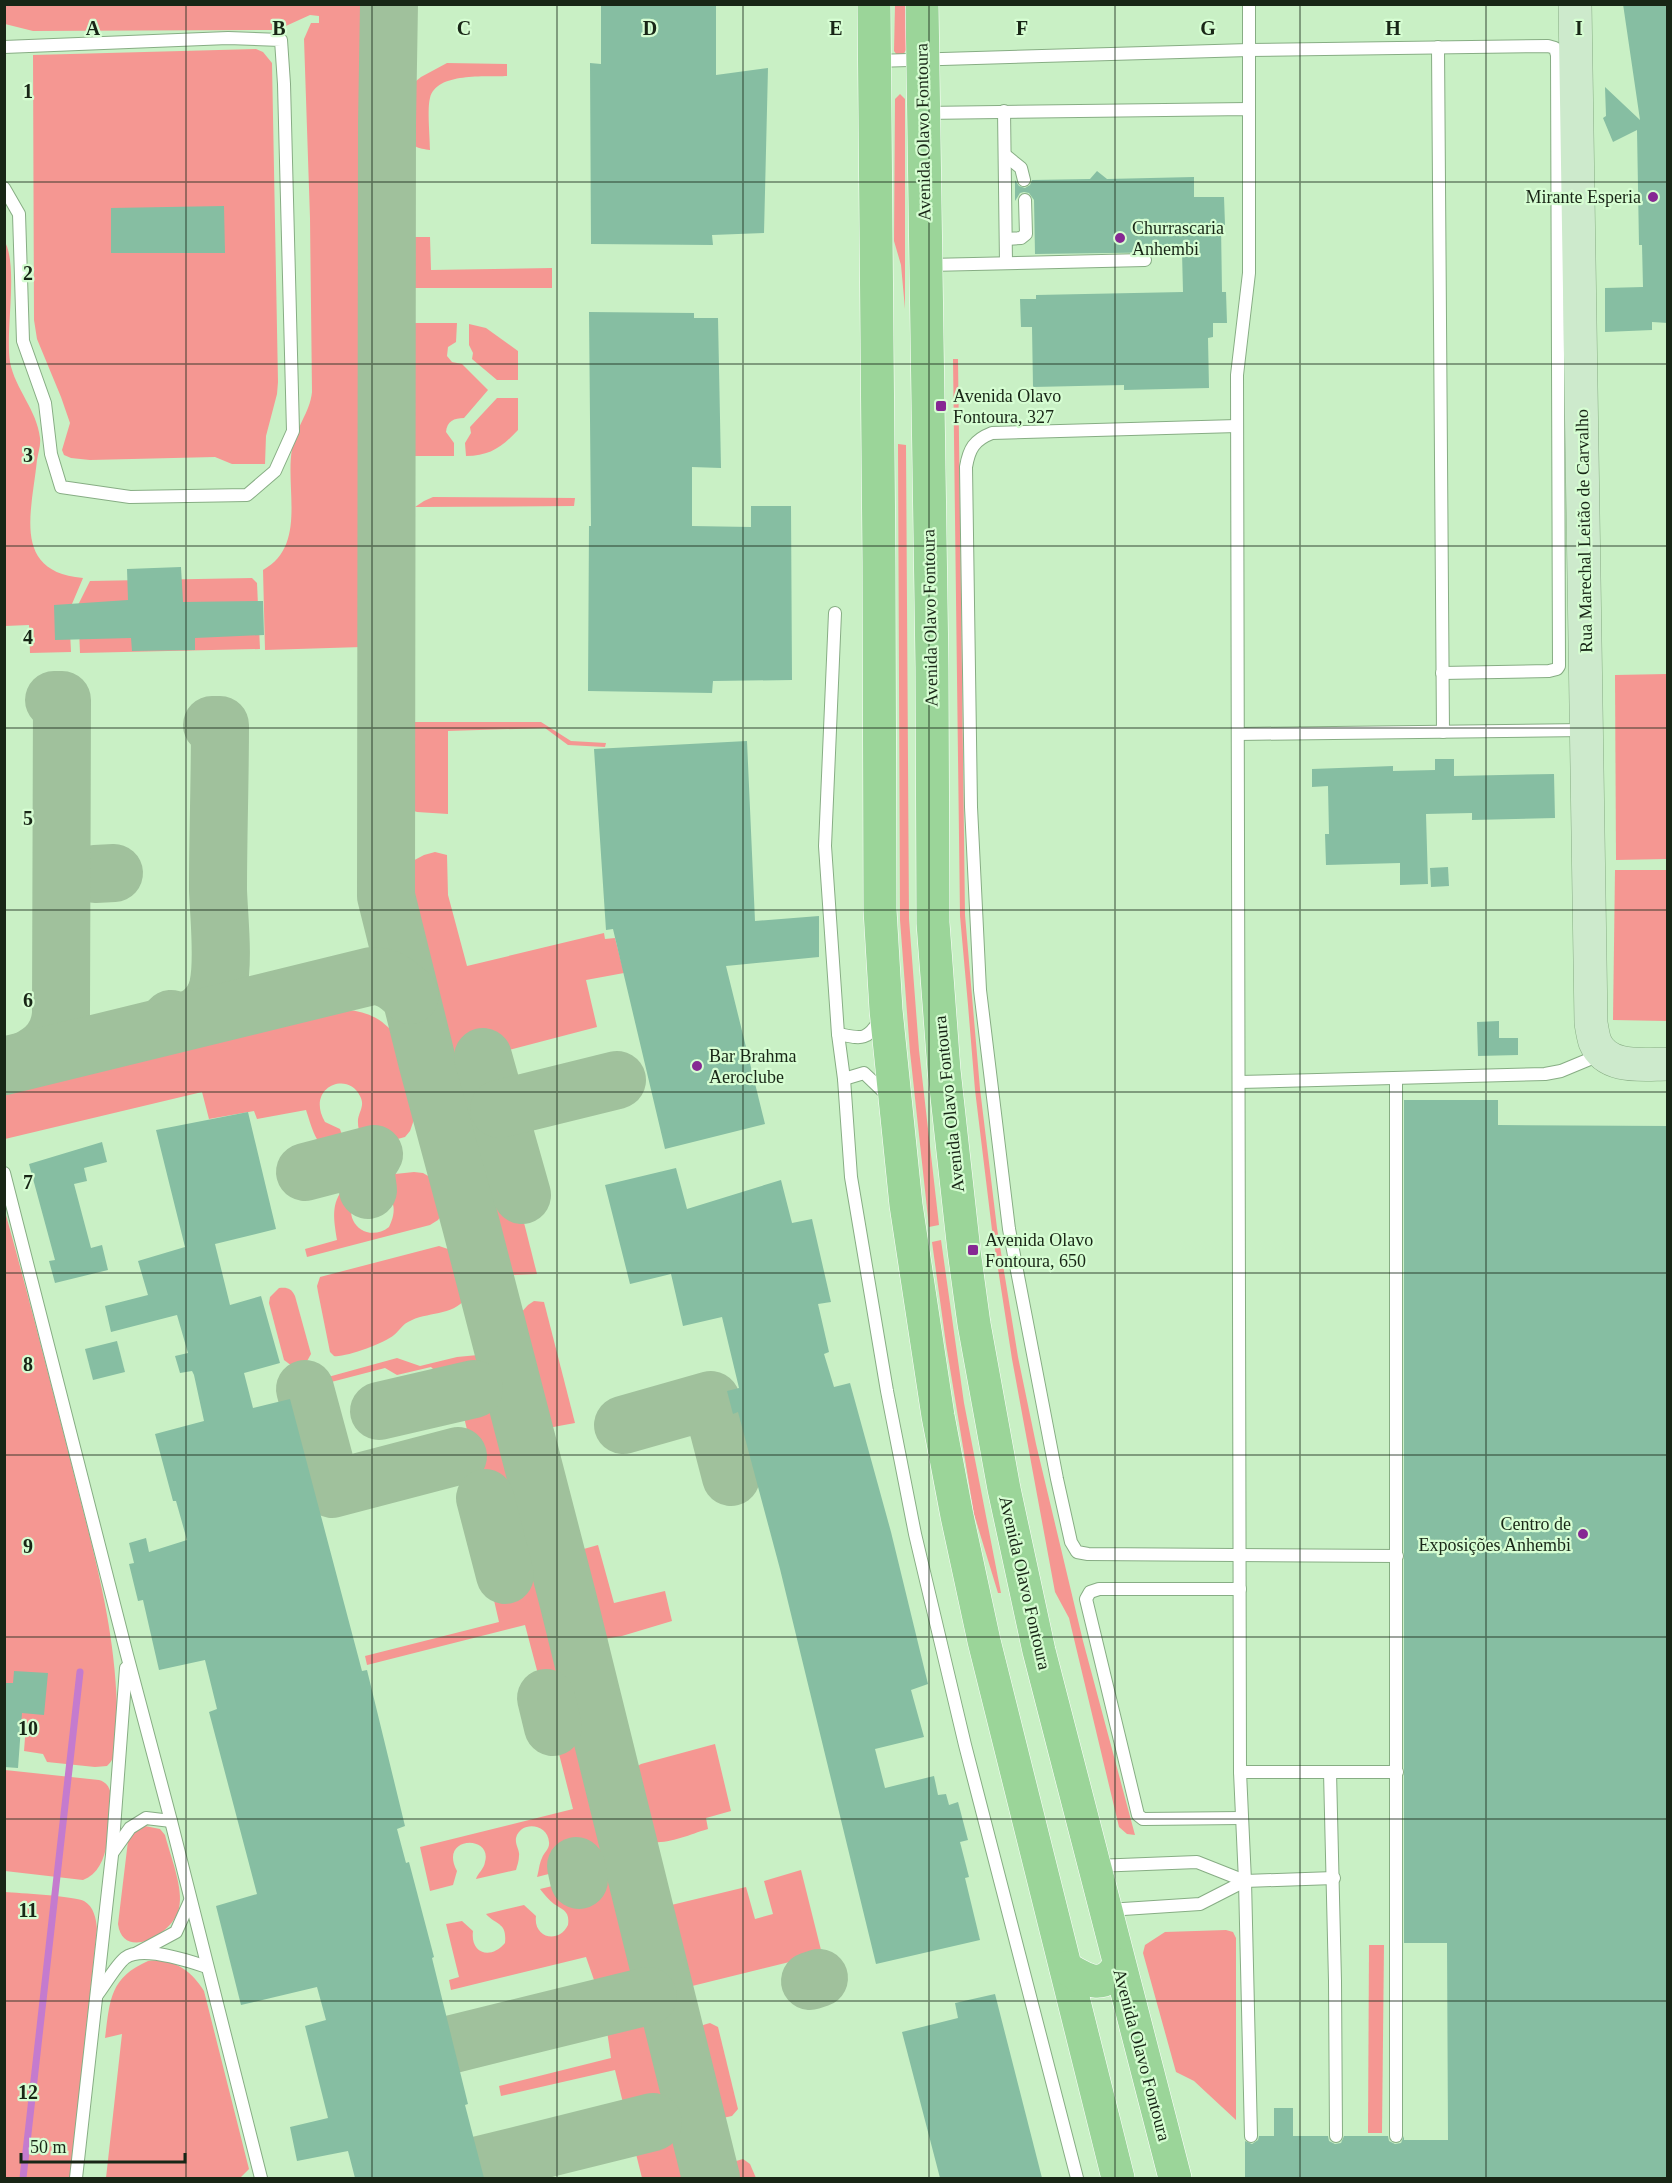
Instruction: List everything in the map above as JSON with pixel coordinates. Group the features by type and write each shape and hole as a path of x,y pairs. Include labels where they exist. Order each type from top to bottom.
{"main road":[{"path":"874,4 880,910 886,1010 896,1108 918,1287 938,1416 957,1516 984,1641 1118,2178"},
{"name":"Avenida Olavo Fontoura","path":"922,4 933,923 944,1070 964,1251 974,1323 1004,1489 1039,1651 1175,2178"},
{"path":"876,302 883,309 898,316 905,316 925,308"},
{"path":"877,368 898,359 916,363 927,371"},
{"path":"1066,1968 1092,1981 1102,1981 1108,1979 1119,1965"},
{"path":"1086,2049 1094,2039 1117,2033 1126,2037 1142,2053"}],"street":[{"name":"Rua Marechal Leitão de Carvalho","path":"1575,4 1591,1023 1595,1042 1603,1054"},
{"path":"1603,1054 1615,1062 1668,1064"}],"lane":[{"path":"1249,4 1249,273 1238,360 1238,734 1240,1772 1251,2136"},
{"path":"4,47 228,38 281,40 293,431 275,471 247,495 130,497 61,487 51,454 45,403 23,341 19,214 4,188"},
{"path":"873,61 1249,50 1551,46 1555,48 1558,107 1560,661 1557,669 1549,671 1442,673"},
{"path":"1438,47 1443,732"},
{"path":"923,113 1249,109"},
{"path":"1004,111 1006,263"},
{"path":"1005,155 1022,168 1024,180"},
{"path":"1006,239 1021,238 1026,234 1025,200"},
{"path":"924,264 1145,260"},
{"path":"1238,426 992,433 980,438 968,453 966,467 971,807 980,990 1009,1229 1057,1479 1073,1548 1081,1554 1397,1556"},
{"path":"835,613 825,846 851,1177 887,1391 915,1534 965,1746 1077,2178"},
{"path":"1238,734 1587,730"},
{"path":"838,1034 860,1038 871,1033 886,1010"},
{"path":"1239,1082 1545,1074 1561,1071 1603,1054"},
{"path":"844,1079 864,1073 884,1091 896,1108"},
{"path":"1396,1078 1396,2136"},
{"path":"4,1173 261,2178"},
{"path":"1240,1588 1099,1589 1090,1592 1086,1599 1138,1815 1143,1820 1242,1818"},
{"path":"76,2178 112,1855 127,1655"},
{"path":"1240,1772 1397,1772"},
{"path":"1330,1772 1334,1878 1336,2136"},
{"path":"112,1855 130,1828 146,1818 171,1821"},
{"path":"1094,1866 1197,1862 1245,1881 1334,1878"},
{"path":"1105,1911 1200,1904 1245,1881"},
{"path":"96,1996 125,1958 176,1932 190,1901"},
{"path":"136,1954 171,1956 207,1967"}],"shaded area":[{"path":"4,5 365,5 362,647 265,650 263,570 277,560 290,532 292,449 312,392 310,218 304,39 311,23 319,23 319,16 310,15 277,30 33,31 5,24"},
{"path":"895,5 906,5 906,50 903,55 897,55 894,51"},
{"path":"256,49 263,52 272,63 278,382 266,436 265,464 232,464 215,457 90,460 64,455 62,450 70,423 37,339 34,320 33,55"},
{"path":"447,63 507,64 507,76 451,80 434,90 429,103 430,150 418,148 410,135 410,86 421,77"},
{"path":"900,94 905,99 905,309 901,265 894,241 895,99"},
{"path":"410,237 430,237 431,270 552,268 552,288 410,288"},
{"path":"4,240 11,265 10,362 16,381 35,418 40,438 30,518 31,536 35,551 45,564 60,573 83,578 69,611 71,652 30,653 29,625 5,626"},
{"path":"408,323 457,323 456,342 448,347 447,356 452,362 462,364 488,390 464,418 449,423 446,432 454,443 454,456 409,456"},
{"path":"469,324 486,328 518,351 518,380 497,380 472,359"},
{"path":"953,359 958,359 965,915 980,1089 997,1228 1018,1357 1036,1444 1083,1641 1135,1835 1127,1834 1119,1827 1069,1618 1055,1592 1012,1359 992,1230 975,1090 960,916"},
{"path":"497,398 518,398 518,430 489,452 466,456 465,443 471,433 470,427"},
{"path":"898,444 906,445 909,919 919,1050 939,1225 929,1227 910,1052 900,920"},
{"path":"433,497 575,498 574,506 415,507"},
{"path":"252,578 257,583 260,649 80,653 78,605 90,581"},
{"path":"1667,674 1667,859 1616,860 1615,675"},
{"path":"408,722 541,722 571,741 606,743 605,747 568,745 545,728 448,731 448,814 417,812 408,809"},
{"path":"435,852 447,855 448,895 467,966 604,933 605,939 615,938 624,973 586,980 597,1027 451,1065 409,906 407,864"},
{"path":"1615,870 1667,870 1667,1021 1613,1020"},
{"path":"331,1011 362,1012 375,1018 387,1026 396,1037 417,1111 410,1131 405,1137 365,1146 358,1126 362,1100 354,1088 347,1084 338,1084 330,1086 324,1092 320,1100 320,1110 325,1122 340,1129 347,1150 346,1154 337,1154 323,1147 314,1134 306,1110 257,1119 254,1111 209,1119 202,1092 5,1139 5,1092"},
{"path":"414,1172 423,1173 435,1180 444,1211 438,1220 430,1225 307,1257 305,1249 337,1240 335,1206 345,1187 355,1185 358,1195 351,1212 357,1226 364,1231 380,1232 389,1227 394,1210 388,1196 377,1189 376,1179"},
{"path":"518,1199 537,1274 510,1275 506,1271 490,1207"},
{"path":"4,1208 93,1548 106,1610 115,1673 118,1729 115,1754 107,1766 47,1762 43,1754 24,1751 26,1725 5,1723"},
{"path":"941,1240 964,1403 1001,1593 998,1593 974,1514 932,1242"},
{"path":"439,1246 454,1253 466,1298 447,1311 408,1322 394,1335 374,1346 346,1355 334,1356 330,1352 318,1292 320,1277"},
{"path":"279,1288 292,1291 295,1296 311,1354 306,1363 292,1366 284,1360 269,1303 270,1297"},
{"path":"534,1301 544,1302 575,1423 548,1428 519,1315"},
{"path":"481,1355 482,1359 477,1365 458,1375 444,1375 431,1367 397,1375 385,1368 289,1393 288,1388 397,1358 420,1366 457,1357"},
{"path":"479,1406 496,1413 513,1480 504,1491 486,1498 479,1498 467,1491 455,1446 470,1442 462,1409"},
{"path":"598,1545 614,1603 665,1591 672,1621 622,1636 603,1639 580,1550"},
{"path":"525,1572 541,1583 566,1676 567,1682 556,1693 543,1693 525,1625 367,1665 365,1656 499,1622 493,1596 496,1582 507,1575"},
{"path":"572,1728 581,1733 610,1842 607,1859 537,1877 541,1860 549,1847 548,1836 539,1828 528,1827 523,1828 516,1838 519,1860 516,1870 476,1879 484,1864 485,1853 475,1843 467,1843 460,1845 454,1851 453,1859 457,1871 453,1885 430,1891 420,1847 573,1809 556,1742 562,1730"},
{"path":"715,1744 731,1811 706,1818 708,1829 685,1837 659,1842 646,1839 631,1782 631,1770 641,1764"},
{"path":"5,1770 99,1780 107,1785 111,1794 107,1843 100,1866 93,1874 83,1880 5,1871"},
{"path":"145,1826 160,1829 165,1835 178,1882 180,1900 175,1918 168,1927 159,1935 138,1942 129,1941 122,1935 118,1924 128,1841 130,1835"},
{"path":"801,1870 822,1954 684,1988 663,1907 746,1887 755,1919 773,1914 764,1881"},
{"path":"611,1872 619,1879 640,1960 640,1967 631,1978 605,1985 594,1980 586,1957 451,1990 449,1980 459,1977 446,1924 462,1921 473,1931 473,1939 478,1949 488,1953 494,1952 505,1943 504,1931 486,1914 524,1905 536,1916 538,1929 542,1933 547,1936 558,1935 568,1925 567,1914 540,1889"},
{"path":"5,1892 78,1899 87,1903 95,1917 97,1929 70,2178 5,2178"},
{"path":"1226,1930 1233,1932 1236,1938 1236,2120 1194,2081 1176,2072 1143,1953 1145,1945 1165,1932"},
{"path":"1369,1945 1384,1945 1382,2133 1368,2133"},
{"path":"148,1961 165,1961 180,1967 193,1977 204,1991 249,2169 240,2178 106,2178 122,2034 105,2038 108,2013 119,1983 135,1968"},
{"path":"639,2018 654,2023 671,2088 662,2099 623,2103 615,2070 501,2096 499,2086 611,2058 607,2031 613,2024"},
{"path":"710,2023 718,2027 738,2109 732,2116 718,2119 712,2116 693,2037 697,2029"},
{"path":"670,2137 680,2138 685,2142 695,2178 642,2178 636,2154 646,2144"},
{"path":"743,2159 750,2164 756,2178 728,2178 725,2168"}],"building":[{"path":"601,4 716,4 716,75 768,68 764,233 712,235 713,245 591,244 590,63 601,64"},
{"path":"1623,4 1668,4 1668,323 1652,322 1652,330 1605,332 1605,288 1643,287 1642,245 1639,245 1637,130 1613,142 1603,118 1606,116 1605,87 1640,120"},
{"path":"1097,171 1107,179 1194,177 1194,197 1224,197 1225,225 1221,225 1222,292 1226,292 1227,323 1213,323 1213,337 1208,338 1209,388 1124,390 1124,385 1033,387 1032,327 1021,327 1020,299 1036,299 1036,295 1183,292 1182,252 1035,254 1034,200 1029,193 1024,192 1020,193 1015,201 1015,180 1019,186 1025,188 1032,180 1090,179"},
{"path":"224,206 225,253 111,253 111,208"},
{"path":"589,312 694,313 694,318 718,318 721,468 692,467 692,526 751,527 751,506 791,506 792,680 713,681 712,693 588,691 589,526 591,526"},
{"path":"181,567 183,602 263,601 264,635 195,638 195,650 132,651 131,638 55,640 54,605 128,600 127,569"},
{"path":"747,741 755,921 819,916 819,957 726,966 765,1124 665,1149 613,929 606,930 594,749"},
{"path":"1435,759 1454,759 1454,776 1554,774 1555,818 1472,820 1472,813 1426,814 1428,884 1400,885 1400,863 1326,865 1325,834 1329,834 1328,786 1312,787 1312,769 1393,766 1393,771 1435,770"},
{"path":"1448,867 1449,886 1431,887 1430,868"},
{"path":"1499,1021 1499,1038 1518,1038 1518,1055 1478,1056 1477,1022"},
{"name":"Centro de Exposições Anhembi","path":"1404,1100 1498,1100 1498,1125 1668,1126 1668,2178 1245,2178 1245,2141 1252,2144 1258,2140 1259,2136 1274,2136 1274,2108 1293,2108 1293,2136 1328,2136 1329,2141 1335,2144 1341,2143 1344,2136 1388,2136 1389,2141 1395,2144 1401,2143 1404,2136 1404,2140 1448,2140 1447,1943 1404,1943"},
{"path":"248,1112 276,1229 215,1244 230,1305 261,1296 280,1363 244,1373 253,1408 290,1399 362,1671 367,1670 405,1826 397,1829 406,1863 409,1862 434,1957 432,1958 468,2104 465,2105 484,2178 355,2178 348,2151 297,2161 290,2127 328,2118 305,2026 326,2020 317,1987 241,2005 216,1906 257,1894 209,1712 217,1709 205,1660 159,1670 143,1600 138,1601 129,1564 134,1563 129,1543 146,1538 149,1552 187,1540 176,1501 173,1501 155,1434 204,1421 194,1375 192,1371 180,1373 175,1356 188,1353 177,1315 111,1332 105,1306 148,1295 138,1261 185,1247 156,1130"},
{"path":"102,1142 107,1162 84,1168 87,1181 74,1184 91,1248 102,1245 108,1270 55,1283 49,1261 55,1260 29,1164"},
{"path":"676,1168 687,1209 781,1180 792,1223 812,1219 831,1302 818,1304 829,1352 824,1354 834,1387 850,1383 891,1532 928,1684 911,1690 924,1737 875,1749 885,1788 934,1776 938,1795 946,1794 949,1805 958,1802 968,1840 960,1842 969,1877 965,1878 980,1940 876,1964 780,1569 738,1412 733,1414 727,1391 739,1388 722,1317 683,1326 671,1274 630,1284 605,1185"},
{"path":"117,1341 125,1372 93,1380 85,1349"},
{"path":"14,1671 48,1673 44,1715 22,1713 18,1768 4,1767 4,1683 13,1683"},
{"path":"995,1994 1042,2178 940,2178 902,2032 958,2018 955,2003"}],"waterway":[{"path":"23,2178 80,1672"}],"taxiway":[{"path":"389,4 386,896 568,1600 711,2178"},
{"path":"27,1060 51,1042 58,1029 61,1014 62,700 54,700"},
{"path":"171,1019 187,1020 201,1014 212,1002 220,977 218,890 220,725 212,725"},
{"path":"95,874 114,873"},
{"path":"4,1066 372,976 388,979 410,995"},
{"path":"483,1057 522,1195"},
{"path":"499,1109 617,1080"},
{"path":"305,1172 374,1154 365,1168 368,1190"},
{"path":"305,1389 332,1489 458,1456"},
{"path":"379,1411 474,1389"},
{"path":"623,1425 711,1400 731,1477"},
{"path":"485,1498 505,1575"},
{"path":"546,1698 553,1727"},
{"path":"576,1866 579,1880"},
{"path":"810,1981 819,1978"},
{"path":"453,2044 648,1996"},
{"path":"480,2165 653,2122"}],"place":[{"name":"Mirante Esperia","path":"1653,197"},
{"name":"Churrascaria Anhembi","path":"1120,238"},
{"name":"Avenida Olavo Fontoura, 327","path":"941,406"},
{"name":"Bar Brahma Aeroclube","path":"697,1066"},
{"name":"Avenida Olavo Fontoura, 650","path":"973,1250"},
{"name":"Centro de Exposições Anhembi","path":"1583,1534"}]}
